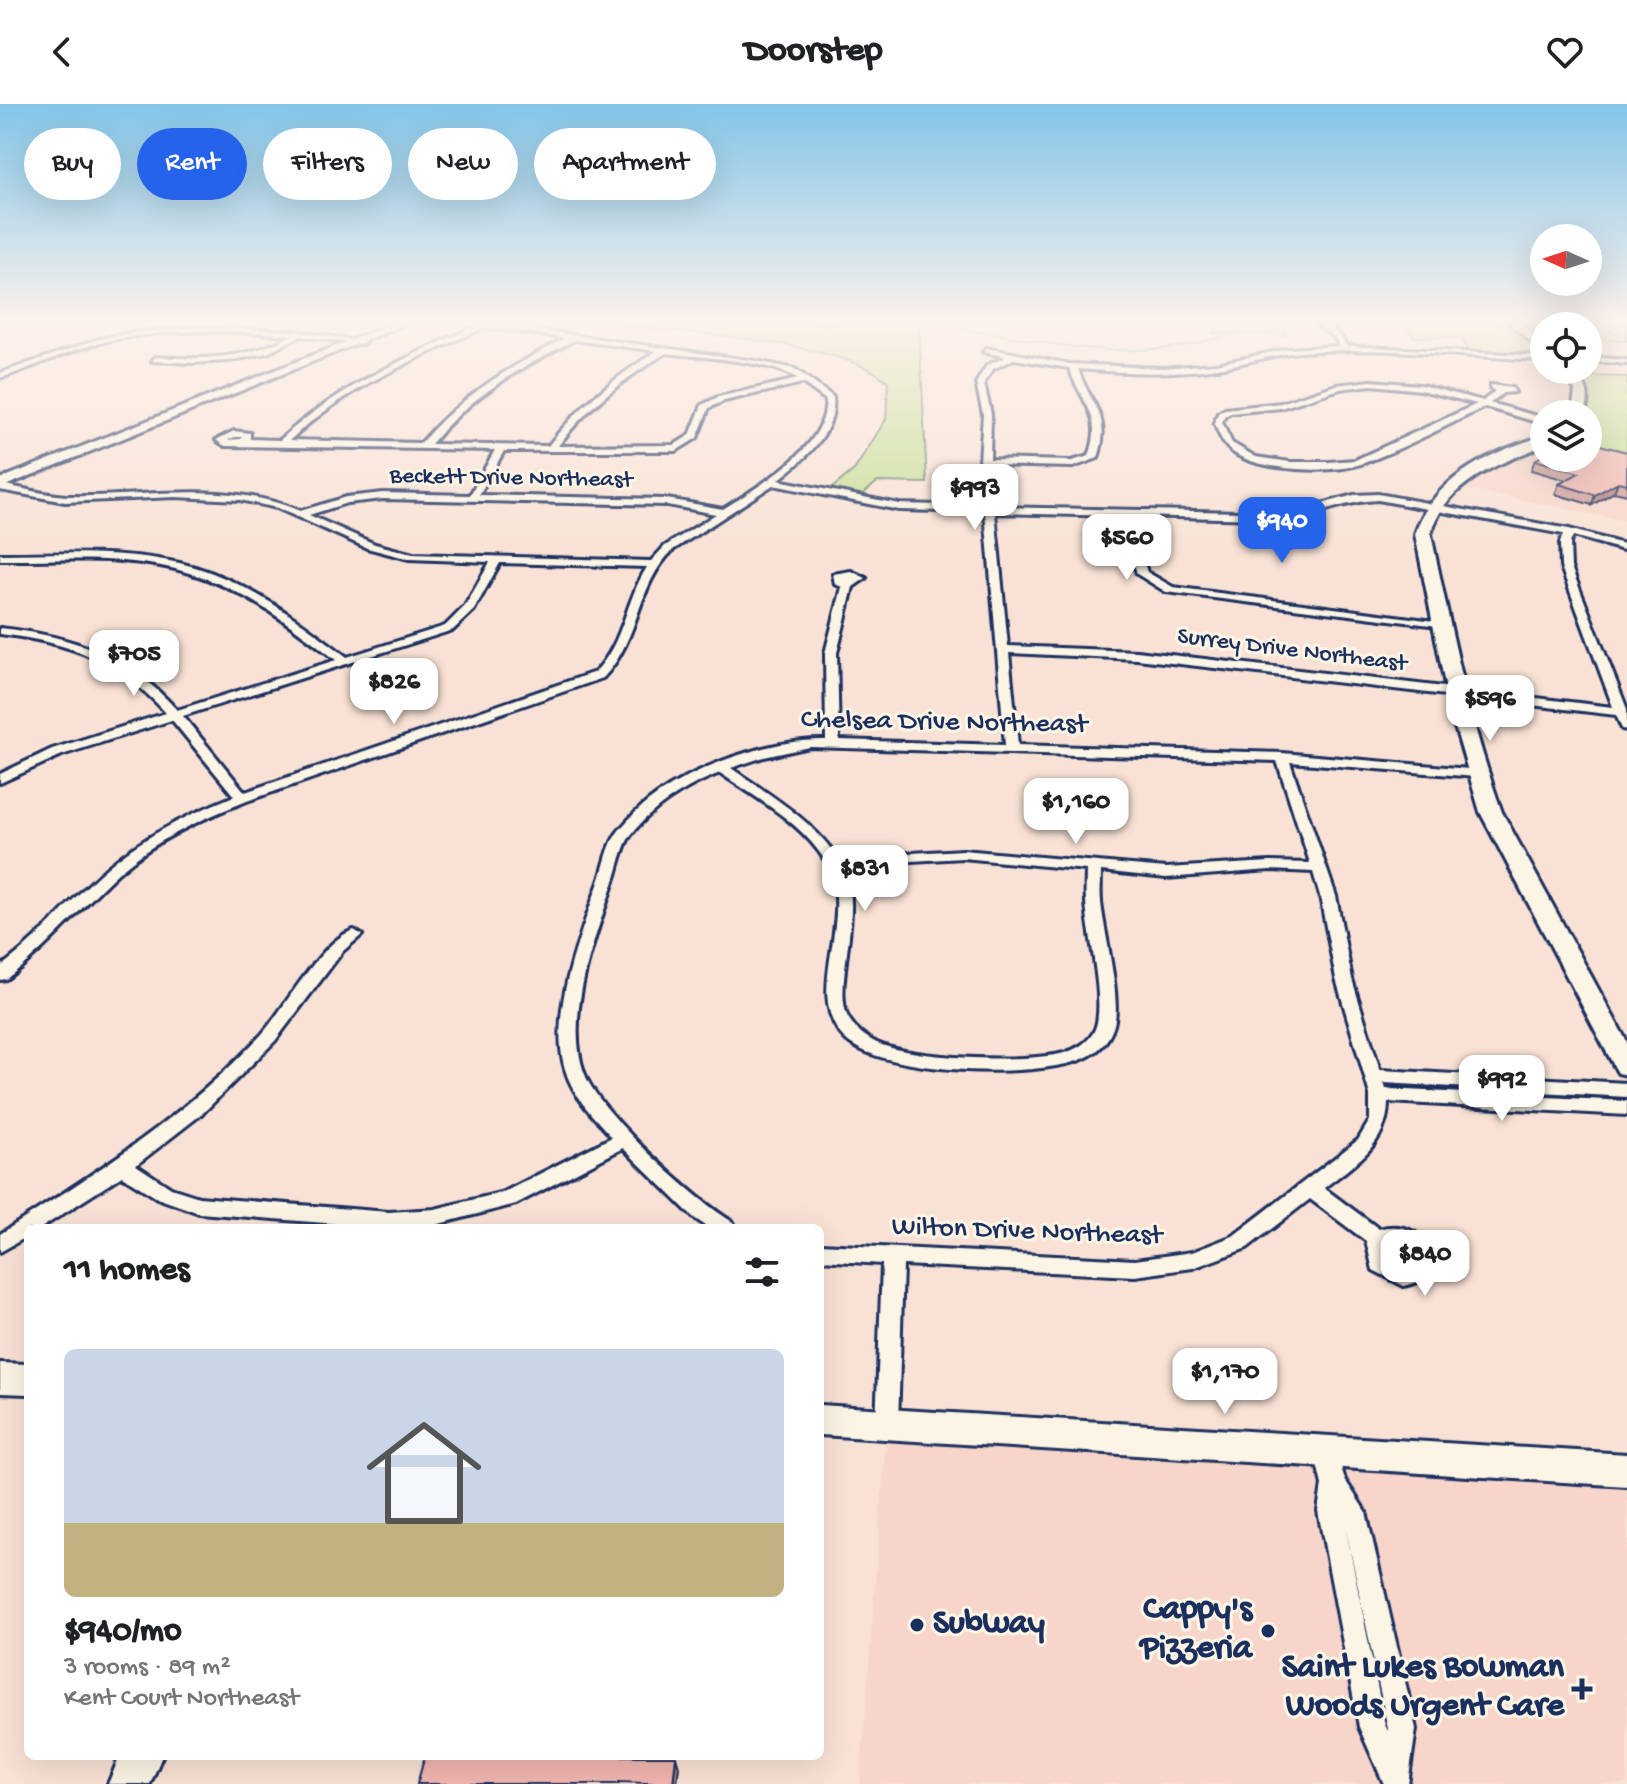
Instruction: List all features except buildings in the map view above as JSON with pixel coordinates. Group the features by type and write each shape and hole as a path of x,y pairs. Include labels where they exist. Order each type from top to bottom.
{"main road":[{"path":"0,485 209,402"},
{"path":"1530,447 1449,487 1433,505 1425,520 1423,534 1455,693 1476,773 1491,812 1627,1066"},
{"path":"0,1378 24,1379"},
{"path":"824,1420 1627,1470"},
{"path":"129,1784 139,1760"}],"street":[{"path":"282,443 313,412 327,402"},
{"path":"424,446 443,420 463,402"},
{"path":"551,449 588,402"},
{"path":"245,442 551,449 676,448 694,436 705,407 714,402"},
{"path":"0,975 47,938 113,871 164,834 242,798 599,675 619,655 653,564 666,550 812,449 832,411 831,402"},
{"path":"986,402 990,413 985,437 985,462 1012,748"},
{"path":"985,462 1073,464 1093,458 1100,441 1101,421 1089,402"},
{"path":"1295,402 1228,411 1221,415 1218,423 1229,445 1245,456 1281,464 1343,464 1357,462 1486,402"},
{"path":"1472,402 1530,417"},
{"path":"473,498 501,448"},
{"path":"769,481 881,504 1270,517 1302,515 1367,497 1433,505 1569,532 1627,548"},
{"path":"0,485 65,499 175,494 230,496 301,514 396,555 496,561 653,564"},
{"name":"Beckett Drive Northeast","path":"301,514 364,498 667,502 722,512"},
{"path":"1124,513 1142,574 1158,586 1188,593 1442,625"},
{"path":"1270,517 1279,537"},
{"path":"1569,532 1565,543 1566,567 1627,726"},
{"path":"0,557 140,561 191,569 292,621 346,662"},
{"path":"2,776 57,752 449,628 470,608 496,561"},
{"path":"832,743 835,707 829,681 832,649 848,585"},
{"path":"0,631 44,635 85,647 155,691 242,798"},
{"name":"Surrey Drive Northeast","path":"1005,649 1137,655 1621,712"},
{"name":"Chelsea Drive Northeast","path":"624,1139 588,1095 574,1072 567,1033 569,1013 621,838 632,822 656,799 724,769 785,747 832,743 1282,757 1476,773"},
{"name":"Wilton Drive Northeast","path":"824,1252 1162,1267 1218,1253 1240,1242 1311,1189 1375,1133 1379,1120 1376,1085 1344,979 1320,868 1282,757"},
{"path":"724,769 805,830 837,866 845,909 836,998 838,1015 846,1030 872,1049 887,1054 966,1061 1064,1060 1081,1055 1101,1038 1108,1013 1093,899 1094,867"},
{"path":"837,866 877,859 963,854 1166,873 1270,866 1320,868"},
{"path":"31,1224 122,1166 197,1108 240,1069 294,1007 337,947 354,935"},
{"path":"1376,1085 1627,1090"},
{"path":"1376,1085 1627,1108"},
{"path":"122,1166 164,1193 199,1205 389,1220 435,1217 509,1199 624,1139 685,1201 720,1224"},
{"path":"1311,1189 1378,1239"},
{"path":"0,1244 24,1229"},
{"path":"887,1425 893,1256"},
{"path":"1326,1451 1334,1485 1330,1511 1372,1727 1397,1782"}],"shaded area":[{"path":"1530,451 1530,472 1602,472 1602,456 1627,455 1627,521 1461,488"},
{"path":"887,1425 1627,1470 1627,1784 860,1784"}],"green space":[{"path":"887,402 923,402 927,483 877,482 862,495 831,489 855,469 886,419"},
{"path":"1602,402 1627,402 1627,455 1602,449"}],"place":[{"name":"Subway","path":"917,1625"},
{"name":"Cappy's Pizzeria","path":"1268,1631"},
{"name":"Saint Lukes Bowman Woods Urgent Care","path":"1582,1689"}]}
